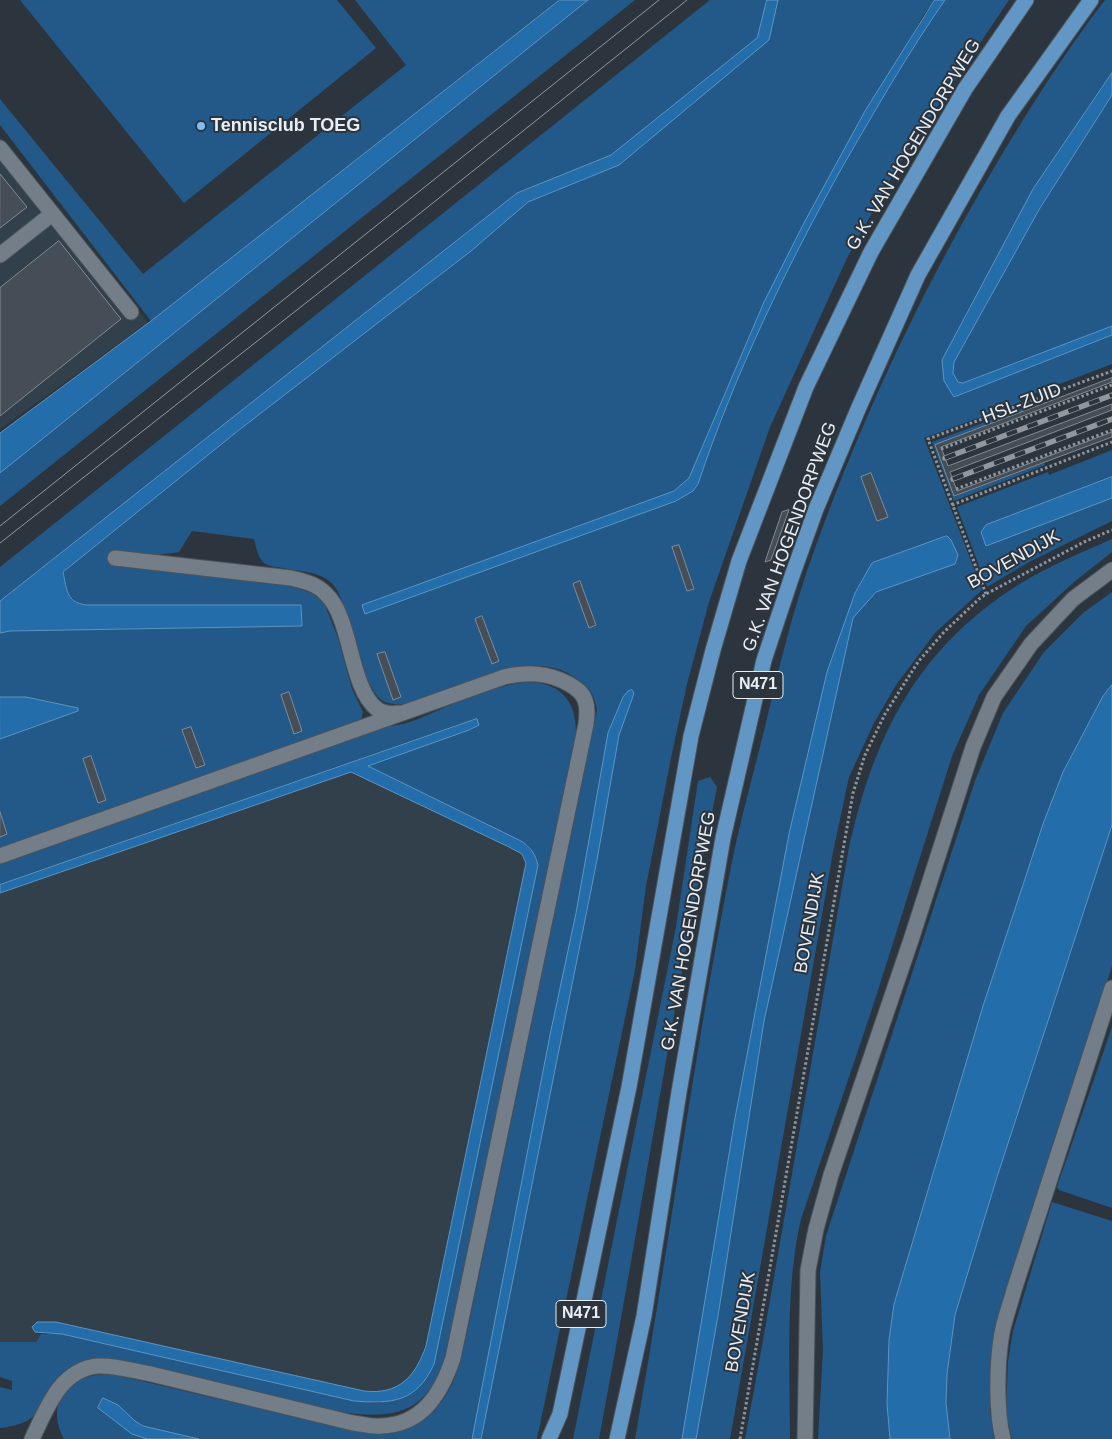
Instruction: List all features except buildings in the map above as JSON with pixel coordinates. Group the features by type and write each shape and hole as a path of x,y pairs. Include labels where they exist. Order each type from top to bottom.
{"main road":[{"name":"G.K. VAN HOGENDORPWEG","path":"549,1439 560,1414 629,1087 691,736 713,650 739,561 806,387 871,252 965,89 1026,0"},
{"name":"G.K. VAN HOGENDORPWEG","path":"617,1439 644,1316 679,1092 723,838 764,660 816,509 859,406 918,275 1008,116 1091,0"},
{"name":"G.K. VAN HOGENDORPWEG","path":"560,1414 560,1439"}],"street":[{"path":"0,148 131,312"},
{"path":"0,255 52,214"},
{"path":"115,558 292,578 317,587 327,594 338,611 365,693 376,709 391,714 408,712"},
{"path":"805,1439 808,1270 816,1229 831,1175 911,940 973,747 994,697 1031,644 1073,599 1112,570"},
{"path":"0,856 504,677 534,673 550,675 575,687 581,693 587,710 584,734 452,1358 444,1382 437,1395 418,1414 406,1421 378,1427 353,1423 151,1374 97,1366 76,1373 65,1381 57,1390 32,1439"},
{"path":"1003,1439 998,1384 1001,1338 1017,1280 1112,988"}],"path":[{"path":"986,594 928,440 1112,371"},
{"name":"HSL-ZUID","path":"941,449 1112,385"},
{"path":"956,489 1112,430"},
{"path":"952,505 1112,442"},
{"name":"BOVENDIJK","path":"740,1439 852,793 865,754 885,714 918,662 944,632 979,599 1084,542 1112,530"}],"shaded area":[{"name":"Tennisclub TOEG","path":"20,0 337,0 376,48 184,203"},
{"path":"355,0 560,0 151,321 0,125 0,99 143,274 406,65"},
{"path":"560,0 588,0 0,473 0,433 151,321"},
{"path":"588,0 635,0 0,506 0,473"},
{"path":"710,0 767,0 757,38 611,155 517,193 0,601 0,567"},
{"path":"767,0 778,0 769,40 619,165 528,202 471,251 239,430 63,572 68,594 75,601 86,605 301,605 302,626 10,631 0,633 0,601 517,193 611,155 757,38"},
{"path":"778,0 935,0 923,16 764,302 689,478 674,491 362,605 365,613 676,501 693,491 698,484 745,361 802,241 844,164 918,40 945,0 1009,0 902,159 847,258 770,427 709,602 687,684 672,753 646,886 635,970 537,1439 64,1439 57,1417 61,1398 74,1383 99,1374 121,1376 351,1430 388,1434 402,1431 427,1416 445,1397 452,1385 467,1333 597,710 591,692 577,679 564,671 536,666 508,669 494,673 408,704 385,702 376,695 369,683 342,602 337,590 327,579 313,573 273,567 266,564 259,555 254,539 192,531 179,552 115,561 289,585 314,594 325,605 338,638 352,689 363,712 361,720 0,849 0,739 77,711 78,708 26,697 0,697 0,633 10,631 302,626 301,605 86,605 75,601 68,594 63,572 239,430 471,251 528,202 619,165 768,40"},
{"path":"935,0 945,0 880,102 802,241 745,361 698,484 693,491 676,501 365,614 362,605 674,491 689,478 764,302 805,221 865,111"},
{"path":"1105,0 1112,0 1112,73 1033,189 942,360 954,397 1112,335 1112,364 1020,399 1021,402 924,438 982,590 935,633 896,685 874,723 849,777 833,852 730,1439 635,1439 707,994 735,847 784,649 807,571 846,468 889,367 938,269 991,173 1031,107 1074,42"},
{"path":"1112,73 1112,95 1040,208 954,362 953,373 958,382 963,383 1112,326 1112,335 954,397 944,381 942,360 1033,189"},
{"path":"1112,95 1112,326 963,383 958,382 953,373 954,362 1040,208"},
{"path":"0,136 148,323 0,429"},
{"path":"1023,408 1025,412 936,445 954,496 1044,463 1045,465 954,501 932,442"},
{"path":"1112,450 1112,521 1029,562 987,587 957,507 1048,472 1049,475"},
{"path":"1112,477 1112,498 986,546 981,532 986,525"},
{"path":"947,536 958,555 955,564 876,592 853,618 764,1021 718,1316 696,1439 682,1439 735,1118 789,834 827,672 855,593 872,563"},
{"path":"1112,539 1112,552 1074,582 1026,626 979,695 952,756 873,1006 801,1219 790,1300 790,1439 745,1439 848,853 858,810 871,770 905,698 928,665 955,635 986,607 1023,582 1056,564"},
{"path":"1112,592 1112,685 1103,696 1063,772 1043,824 983,1006 894,1304 889,1340 887,1404 890,1439 818,1439 823,1350 820,1272 826,1236 975,781 1003,713 1044,652 1083,613"},
{"path":"526,682 548,685 563,695 573,710 576,732 449,1344 442,1367 433,1385 422,1398 410,1407 395,1413 377,1415 334,1411 153,1369 61,1376 52,1386 33,1416 16,1425 0,1428 0,1387 12,1390 12,1381 0,1377 0,1342 36,1342 41,1334 62,1334 354,1401 379,1403 427,1378 535,856 529,846 521,841 367,766 469,730 477,719 0,885 0,862 390,726 410,722 482,692"},
{"path":"1112,685 1112,825 997,1177 955,1315 947,1374 946,1403 950,1439 890,1439 887,1404 889,1340 894,1304 983,1006 1043,824 1063,772 1103,696"},
{"path":"632,690 634,693 619,735 597,860 481,1439 472,1439 550,1035 576,913 608,733 623,697 628,691"},
{"path":"0,697 26,697 78,708 78,711 0,739"},
{"path":"477,719 479,725 469,730 368,766 521,841 532,851 538,865 434,1364 427,1377 420,1386 402,1398 380,1402 354,1401 62,1334 35,1332 32,1327 37,1322 56,1322 364,1391 387,1390 396,1387 404,1382 417,1367 426,1346 526,863 522,854 351,772 0,893 0,885"},
{"path":"351,772 509,847 522,854 526,863 426,1346 420,1363 409,1378 391,1390 378,1392 364,1391 56,1322 37,1323 32,1327 35,1332 41,1334 36,1342 0,1342 0,893"},
{"path":"710,777 717,787 599,1439 573,1439 676,927 698,781"},
{"path":"1112,825 1112,966 1004,1305 991,1387 990,1412 994,1439 950,1439 946,1403 947,1374 955,1315 997,1177"},
{"path":"1112,1027 1112,1208 1059,1190 1057,1187"},
{"path":"1052,1202 1112,1221 1112,1439 1012,1439 1006,1412 1008,1361 1013,1331"},
{"path":"103,1398 118,1405 143,1426 199,1439 147,1439 132,1434 98,1408"}],"tram line":[{"path":"0,526 659,0"},
{"path":"0,543 409,222 687,0"}],"railway":[{"path":"945,458 1112,395"},
{"path":"953,479 1112,419"}],"place":[{"name":"Tennisclub TOEG","path":"201,126"}]}
